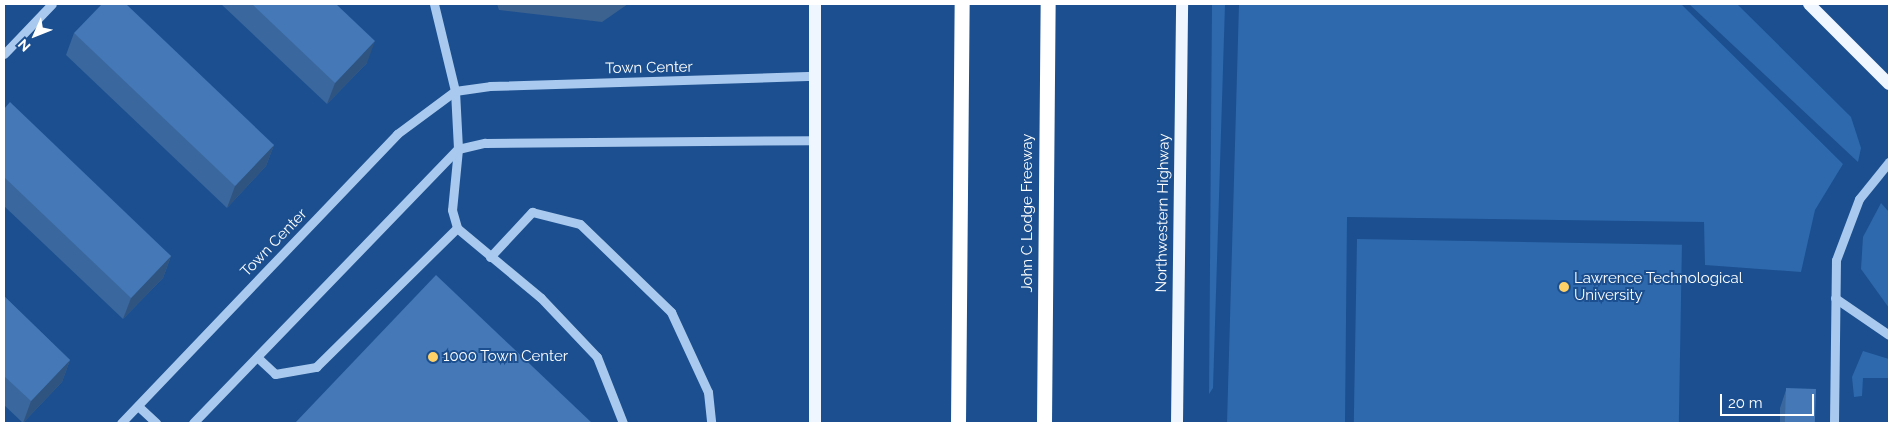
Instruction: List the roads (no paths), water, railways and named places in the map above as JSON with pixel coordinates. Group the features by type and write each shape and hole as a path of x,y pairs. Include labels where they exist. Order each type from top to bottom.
{"highway":[{"path":"958,423 962,4"},
{"name":"John C Lodge Freeway","path":"1044,423 1048,4"}],"main road":[{"path":"815,423 814,140 816,4"},
{"name":"Northwestern Highway","path":"1177,423 1182,4"},
{"path":"1809,4 1889,84"}],"street":[{"path":"4,54 52,4"},
{"path":"434,4 455,91 458,149 452,210 457,228 541,298 597,357 623,423"},
{"name":"Town Center","path":"121,423 397,134 455,91 490,86 815,76"},
{"path":"193,423 458,149 485,143 814,140"},
{"path":"1834,423 1836,260 1848,222 1859,199 1889,162"},
{"path":"490,257 532,212 580,224 671,312 708,392 711,423"},
{"path":"257,357 275,374 316,367 457,228"},
{"path":"1835,298 1889,335"},
{"path":"138,406 156,423"}],"place":[{"name":"Lawrence Technological University","path":"1564,287"},
{"name":"1000 Town Center","path":"433,357"}]}
